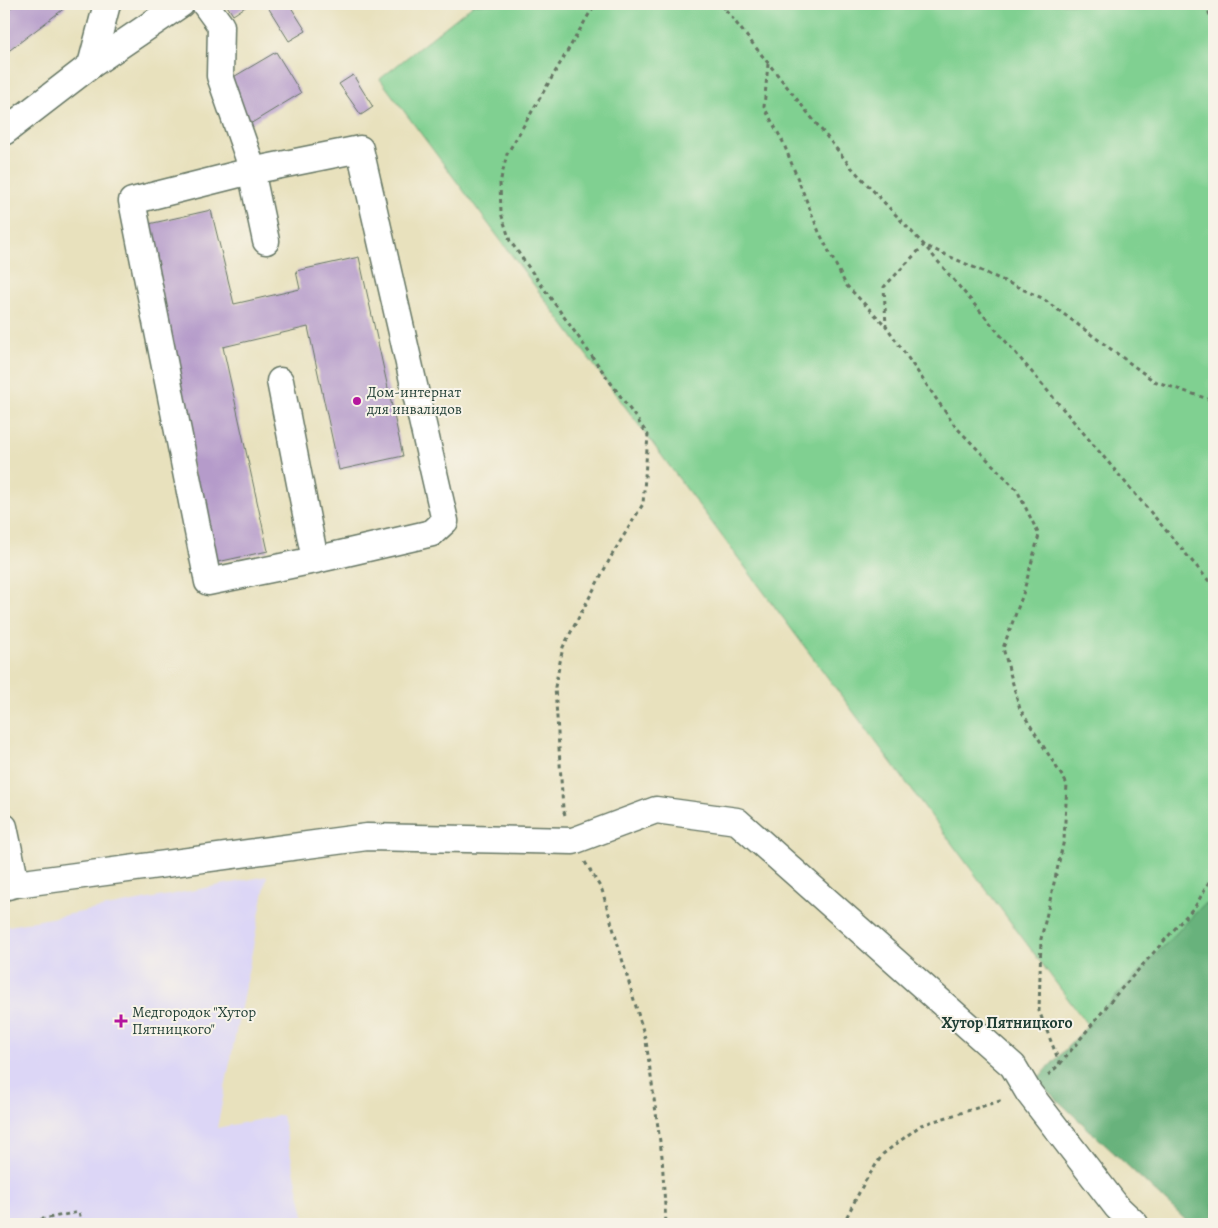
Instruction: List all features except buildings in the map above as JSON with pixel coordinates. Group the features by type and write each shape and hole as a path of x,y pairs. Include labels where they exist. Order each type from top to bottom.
{"street":[{"path":"91,65 107,4"},
{"path":"4,132 91,65 181,4"},
{"path":"205,4 221,26 220,76 248,156 266,241"},
{"path":"360,149 445,521 432,533 208,582 132,200 251,170 360,149"},
{"path":"280,381 315,560"},
{"path":"4,827 10,885 367,837 573,841 656,810 737,821 1013,1066 1029,1093 1117,1207 1135,1224"}],"path":[{"path":"595,4 507,154 500,183 501,213 510,241 648,435 643,504 612,555 563,647 554,687 563,809 573,841 602,890 646,1042 662,1156 666,1224"},
{"path":"722,6 746,4"},
{"path":"1206,4 1214,27"},
{"path":"722,6 851,167 924,244 1214,587"},
{"path":"768,64 764,107 797,175 819,232 846,285 886,326 956,426 1017,490 1039,535 1023,594 1003,648 1020,709 1067,784 1064,840 1041,939 1039,1011 1060,1064"},
{"path":"886,326 884,287 924,244"},
{"path":"924,244 1042,298 1154,381 1214,401"},
{"path":"17,1224 79,1212 82,1224"}],"shaded area":[{"name":"Медгородок \"Хутор Пятницкого\"","path":"267,876 217,1128 282,1115 306,1224 4,1224 4,927"}],"green space":[{"path":"474,4 1214,4 1214,1194 380,79"},
{"path":"1205,903 1214,912 1214,1224 1190,1224 1036,1080"}],"place":[{"name":"Дом-интернат для инвалидов","path":"357,401"},
{"name":"Медгородок \"Хутор Пятницкого\"","path":"121,1021"}],"district":[{"name":"Хутор Пятницкого","path":"1007,1023"}]}
